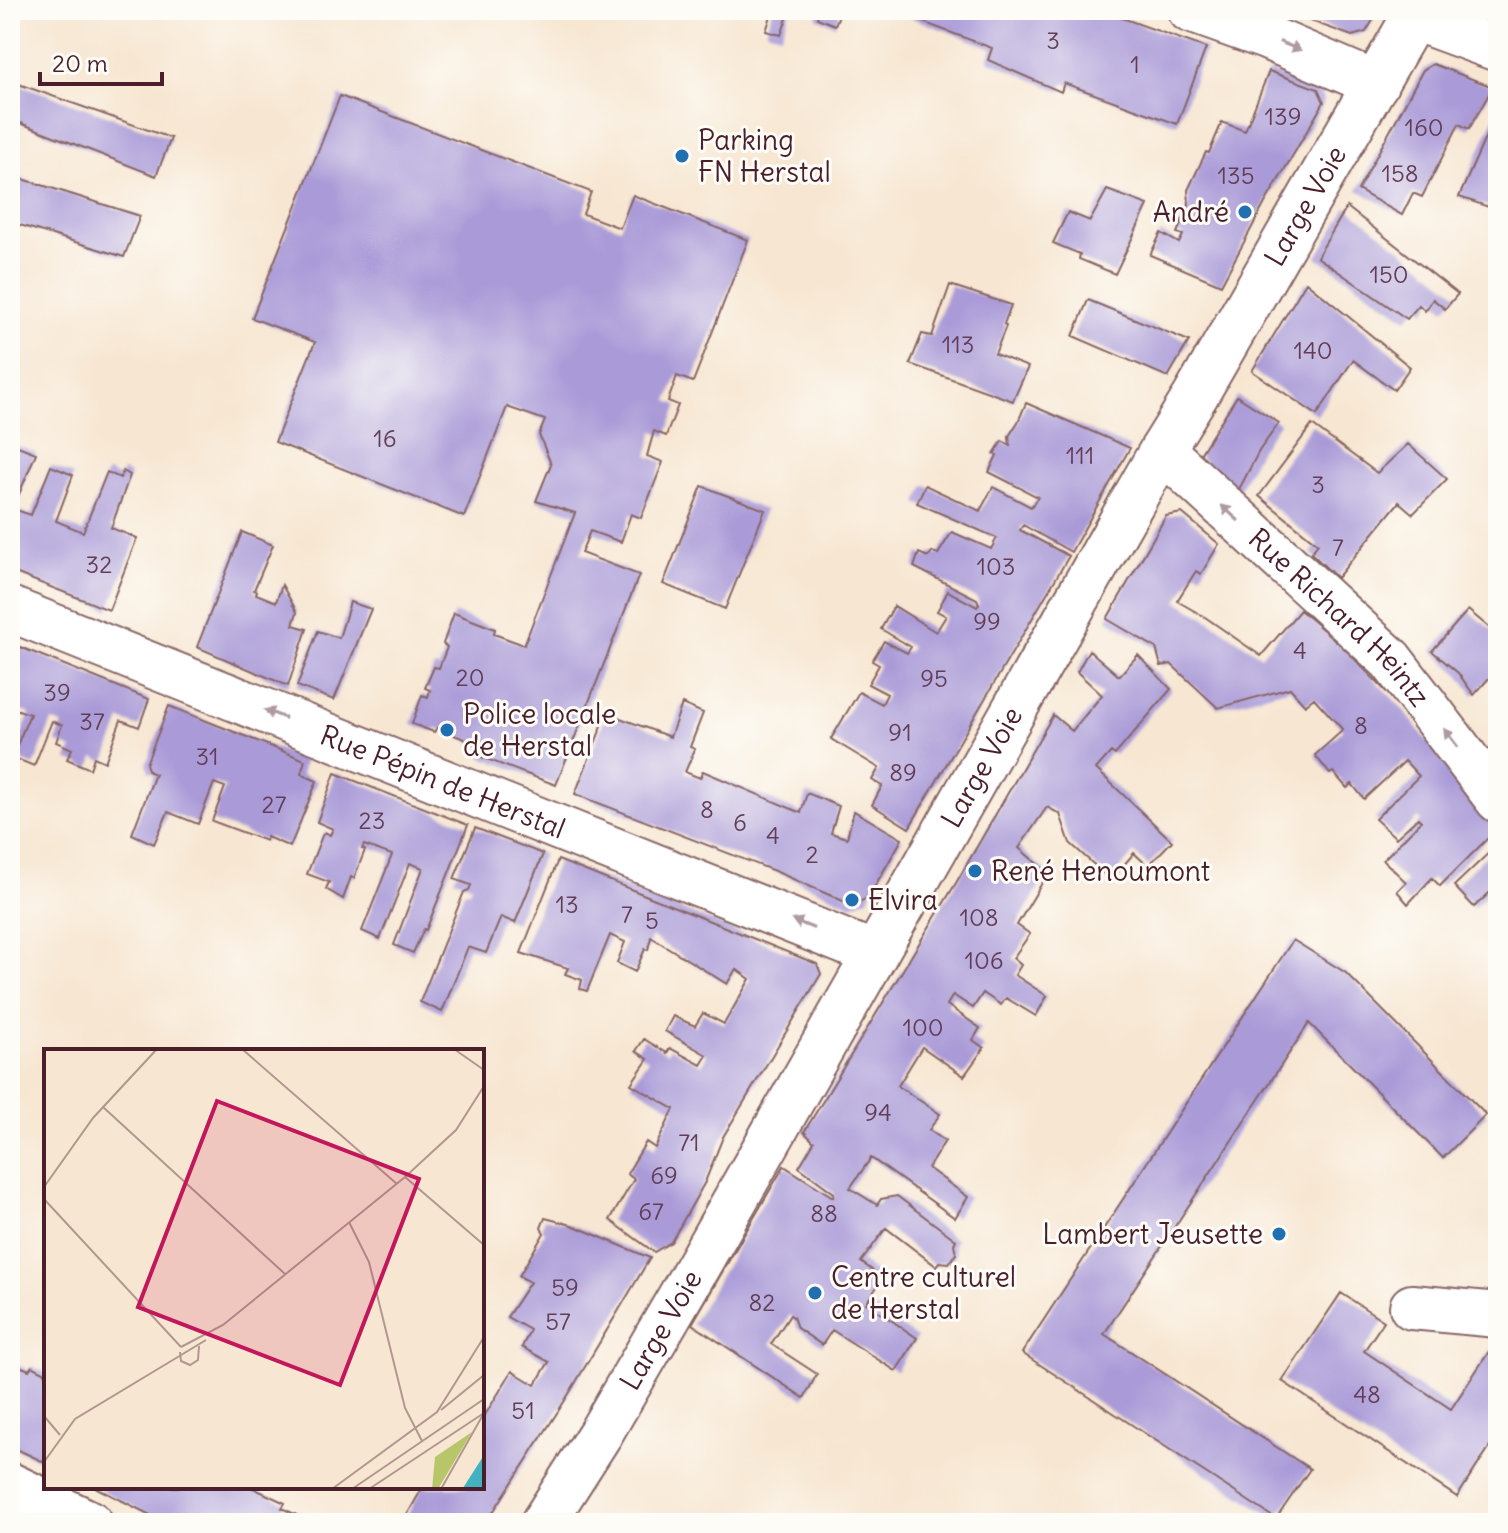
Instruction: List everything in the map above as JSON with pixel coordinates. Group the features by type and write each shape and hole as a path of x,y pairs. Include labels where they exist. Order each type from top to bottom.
{"street":[{"path":"1190,10 1266,37 1376,84"},
{"path":"1416,14 1498,49"},
{"name":"Large Voie","path":"543,1523 600,1434 681,1295 1162,450 1416,14"},
{"name":"Rue Richard Heintz","path":"1162,450 1391,660 1498,800"},
{"name":"Rue Pépin de Herstal","path":"10,609 875,954"},
{"path":"1412,1307 1498,1315"},
{"path":"10,1485 90,1523"}],"building":[{"path":"773,10 790,10 781,35 766,31"},
{"path":"819,10 841,10 835,25 817,18"},
{"path":"906,10 1100,10 1206,48 1177,124 1064,83 1061,92 988,60 992,48 904,15"},
{"path":"1309,10 1379,10 1366,32 1352,36 1305,19"},
{"path":"1467,10 1498,10 1498,26 1468,14"},
{"path":"1433,64 1493,87 1469,129 1459,124 1422,197 1413,193 1402,215 1358,190 1423,70"},
{"path":"1269,71 1318,89 1324,102 1221,285 1150,255 1161,233 1179,243 1183,235 1177,233 1189,205 1188,190 1206,152 1209,153 1222,122 1245,131"},
{"path":"10,81 171,138 156,176 10,119"},
{"path":"340,96 591,192 583,214 620,228 633,195 748,240 693,382 677,376 668,401 678,405 666,436 654,431 647,456 663,462 641,518 631,514 621,542 590,531 581,553 639,575 556,785 481,757 484,747 437,728 434,732 412,724 422,695 428,697 430,690 425,688 434,667 439,668 447,647 443,644 454,613 495,629 494,634 524,645 575,513 536,501 551,464 539,435 545,420 507,407 464,517 275,442 315,342 252,318"},
{"path":"1498,109 1498,210 1459,197"},
{"path":"10,175 140,216 124,257 10,222"},
{"path":"1107,190 1148,205 1115,274 1079,259 1080,254 1053,243 1068,212 1090,221"},
{"path":"1347,207 1458,294 1445,309 1433,299 1425,311 1419,305 1407,319 1317,257"},
{"path":"1306,282 1410,367 1394,390 1353,360 1317,415 1252,371"},
{"path":"950,285 1011,305 995,354 1028,367 1013,401 910,364 922,334 932,336"},
{"path":"1088,300 1189,341 1168,377 1073,336"},
{"path":"1237,396 1279,423 1259,451 1235,497 1199,456"},
{"path":"1026,403 1130,448 1071,552 1023,525 1020,530 1069,556 909,828 872,805 882,786 872,780 879,768 831,739 859,692 882,704 887,694 868,684 879,665 872,661 884,641 907,653 911,647 881,629 894,606 936,632 946,616 937,611 948,591 977,607 979,604 977,599 914,567 919,553 928,557 932,552 938,554 952,532 991,549 997,538 917,503 925,485 980,511 993,487 1031,507 1038,497 989,472 1002,441 1010,445 1009,436"},
{"path":"1312,425 1377,473 1408,444 1447,479 1413,514 1399,502 1337,578 1311,553 1318,544 1259,496"},
{"path":"10,443 36,453 13,509 31,515 51,466 73,475 56,521 83,532 107,472 120,478 123,471 130,475 111,528 137,538 109,610 10,571"},
{"path":"702,486 765,510 725,609 663,584"},
{"path":"1182,513 1219,544 1201,574 1196,571 1177,601 1261,656 1300,610 1341,645 1402,708 1496,830 1440,886 1432,878 1408,904 1397,891 1406,882 1383,860 1421,821 1418,818 1396,838 1375,819 1419,776 1405,761 1364,799 1352,784 1347,788 1333,772 1330,774 1315,755 1343,730 1314,698 1305,705 1290,688 1218,708 1171,664 1161,666 1156,648 1107,619 1166,516"},
{"path":"242,532 273,545 254,590 256,594 276,602 282,585 297,612 293,625 307,629 288,686 197,647"},
{"path":"350,602 371,609 334,700 297,686 318,631 339,638"},
{"path":"1468,610 1498,635 1498,668 1474,695 1458,673 1432,651"},
{"path":"10,643 149,699 139,727 121,720 105,762 94,757 90,769 67,759 72,749 56,742 62,725 52,721 34,766 12,757 30,714 13,708 16,719 10,732"},
{"path":"1089,650 1119,676 1138,655 1171,689 1115,755 1111,752 1096,769 1172,841 1148,866 1134,853 1111,880 1070,843 1060,814 1047,807 1019,848 1048,873 1017,925 1030,934 1013,958 1021,965 1015,975 1047,996 1036,1016 1006,998 1001,1005 983,993 973,1008 953,995 947,1005 980,1028 973,1040 984,1048 964,1076 922,1047 898,1086 940,1114 929,1130 945,1141 928,1168 968,1197 955,1218 871,1158 850,1188 877,1205 881,1199 897,1196 956,1240 956,1254 949,1263 939,1262 936,1266 886,1228 861,1262 883,1278 866,1303 917,1338 896,1371 832,1330 822,1345 797,1328 790,1315 771,1344 817,1374 804,1398 692,1324 784,1166 833,1197 834,1193 799,1167 814,1142 804,1132 956,883 1053,715 1072,731 1102,695 1077,672"},
{"path":"682,704 703,713 690,747 695,749 685,772 700,778 703,771 801,813 807,793 839,806 831,833 847,838 854,811 902,839 868,898 852,905 777,872 575,794 607,713 670,737"},
{"path":"169,706 305,760 301,774 317,781 290,847 212,821 225,787 214,783 198,824 168,812 154,844 132,834 155,774 149,772 146,764"},
{"path":"335,773 468,825 426,930 413,953 394,945 423,868 410,863 380,939 362,931 392,855 364,845 362,849 365,850 343,899 326,889 329,882 307,874 322,836 325,832 330,835 333,829 317,822"},
{"path":"475,828 543,854 515,923 501,917 486,953 468,947 442,1012 420,1002 464,892 471,885 454,879"},
{"path":"1498,844 1498,885 1474,907 1454,886"},
{"path":"558,860 817,964 821,974 723,1137 705,1182 671,1242 654,1252 610,1220 634,1179 627,1174 646,1142 655,1148 674,1109 631,1084 648,1059 636,1051 644,1039 667,1053 670,1048 701,1065 707,1055 665,1031 673,1016 695,1026 703,1013 724,1024 750,979 736,969 727,984 651,937 648,950 645,949 635,972 617,963 625,942 610,935 587,991 580,989 582,980 565,974 568,968 521,953"},
{"path":"1293,940 1346,973 1486,1115 1443,1158 1309,1023 1104,1334 1310,1469 1276,1519 1022,1353"},
{"path":"545,1218 572,1225 650,1258 564,1402 486,1523 418,1523 407,1515 422,1489 484,1489 484,1417 512,1371 535,1385 549,1362 522,1347 530,1330 507,1317 530,1282 519,1276 544,1233 541,1228"},
{"path":"1341,1293 1384,1321 1364,1351 1451,1409 1490,1350 1498,1356 1498,1434 1457,1497 1282,1381"},
{"path":"10,1362 44,1372 44,1462 10,1446"},
{"path":"99,1489 255,1489 285,1503 282,1508 313,1523 166,1523"}],"place":[{"name":"Parking FN Herstal","path":"682,156"},
{"name":"André","path":"1245,212"},
{"name":"Police locale de Herstal","path":"447,730"},
{"name":"René Henoumont","path":"975,871"},
{"name":"Elvira","path":"852,900"},
{"name":"Lambert Jeusette","path":"1279,1234"},
{"name":"Centre culturel de Herstal","path":"815,1293"}]}
